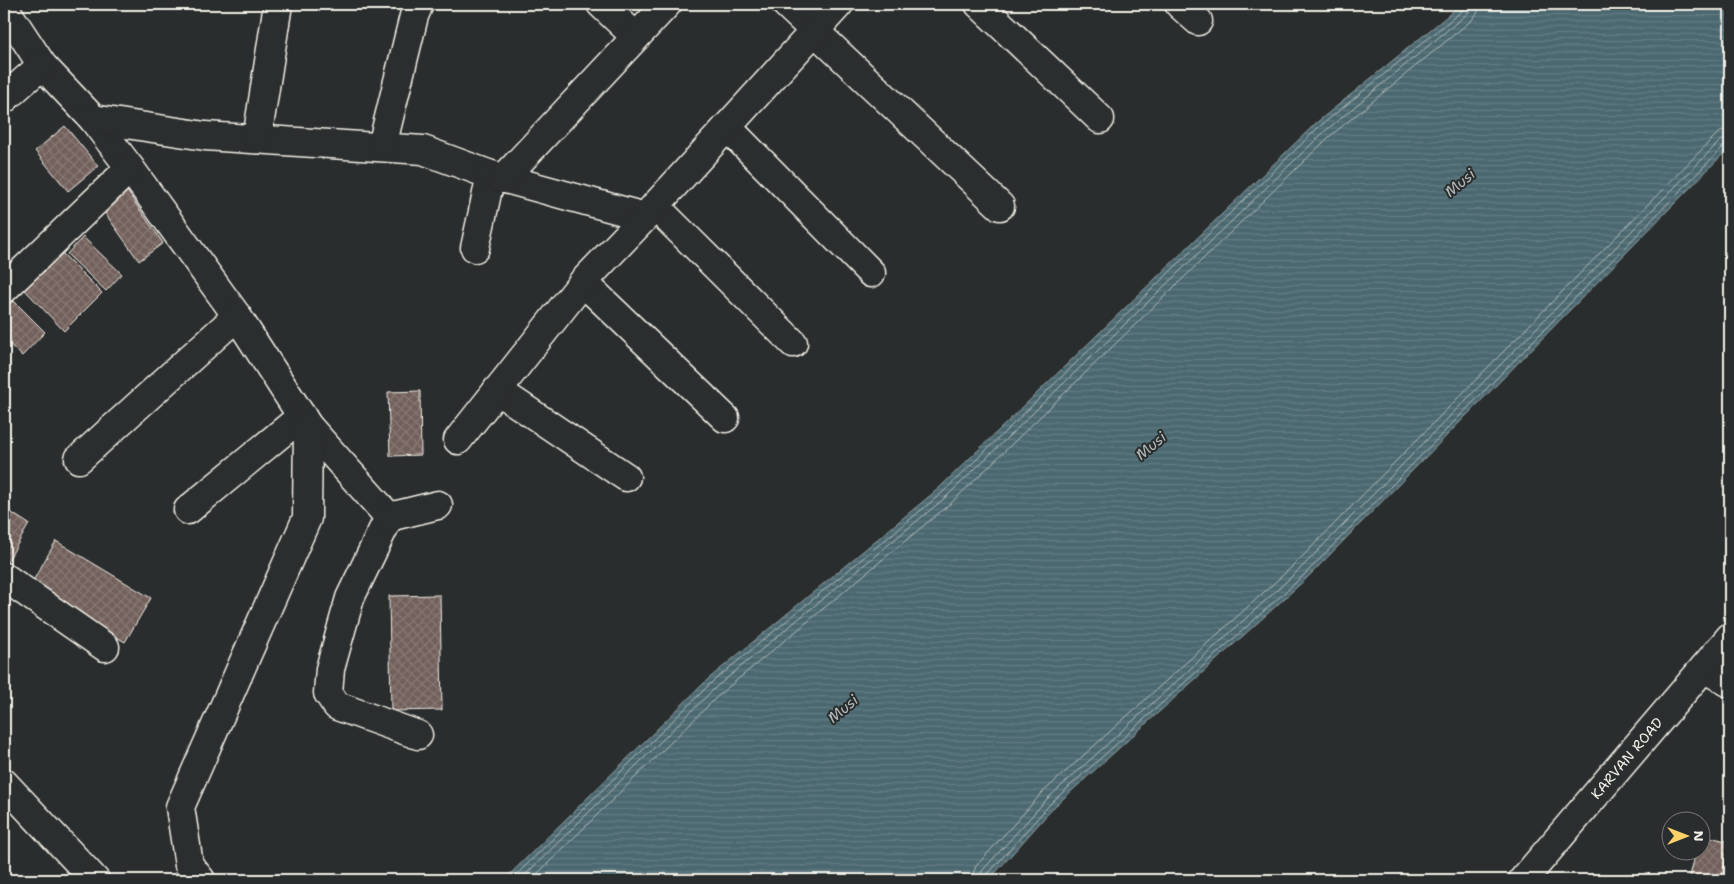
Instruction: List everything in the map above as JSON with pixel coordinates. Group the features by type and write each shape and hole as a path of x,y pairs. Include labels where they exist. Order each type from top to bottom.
{"street":[{"path":"257,139 278,4"},
{"path":"382,146 414,16 420,4"},
{"path":"601,4 636,37"},
{"path":"475,248 497,177 667,4"},
{"path":"786,4 1000,206"},
{"path":"458,440 583,282 650,212 814,29 839,4"},
{"path":"979,4 1100,118"},
{"path":"4,7 13,34 93,118 238,316 305,421 389,516"},
{"path":"4,99 42,64"},
{"path":"93,118 204,136 423,150 497,177 650,212 793,343"},
{"path":"727,127 871,273"},
{"path":"4,289 130,168"},
{"path":"583,282 725,418"},
{"path":"79,459 238,316"},
{"path":"497,390 626,477"},
{"path":"188,510 305,421"},
{"path":"201,880 188,865 180,807 307,518 305,421"},
{"path":"389,516 438,505"},
{"path":"389,516 350,598 330,669 328,693 337,706 418,735"},
{"path":"4,577 105,647"},
{"name":"KARVAN ROAD","path":"1523,880 1730,637"},
{"path":"1704,668 1730,683"},
{"path":"4,783 95,880"}],"water":[{"name":"Musi","path":"1462,4 1730,4 1730,147 1307,578 1054,807 989,880 504,880 707,680 938,489 1316,123"}],"building":[{"path":"65,126 98,166 68,191 35,151"},
{"path":"127,191 163,243 139,261 102,209"},
{"path":"83,237 122,274 106,291 67,254"},
{"path":"61,252 102,293 64,331 24,289"},
{"path":"4,291 45,332 22,356 4,339"},
{"path":"420,391 421,455 390,456 388,392"},
{"path":"4,508 29,524 6,564 4,562"},
{"path":"56,541 151,598 125,642 30,586"},
{"path":"440,595 442,710 391,711 389,596"},
{"path":"1712,838 1730,842 1721,880 1689,880 1694,862 1712,862"}]}
